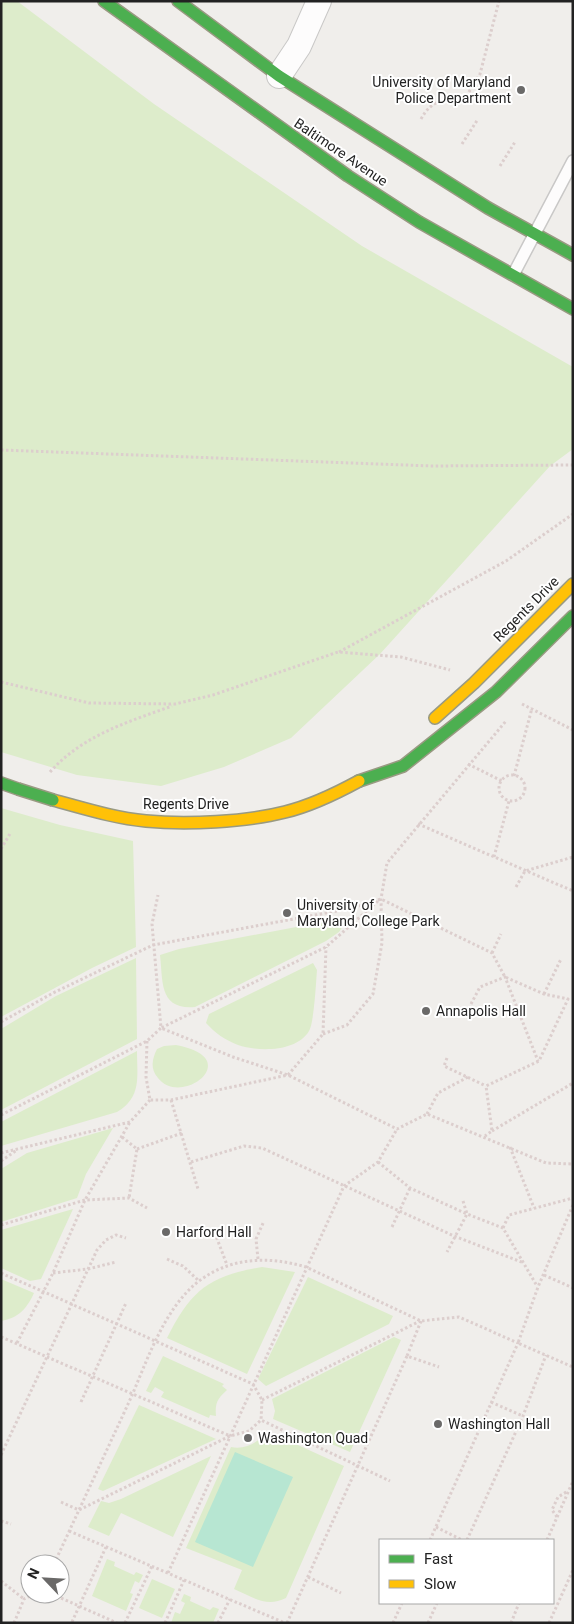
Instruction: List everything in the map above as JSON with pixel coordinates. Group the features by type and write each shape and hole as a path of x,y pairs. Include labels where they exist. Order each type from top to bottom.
{"main road":[{"name":"Baltimore Avenue","path":"104,1 348,176 419,222 512,277 573,309"},
{"path":"178,1 280,76 488,208 573,255"},
{"name":"Regents Drive","path":"425,727 474,683 573,584"},
{"name":"Regents Drive","path":"1,783 53,800 114,816 146,821 181,822 254,818 287,812 368,776 403,766 496,692 573,616"},
{"name":"Regents Drive","path":"368,776 386,760"}],"street":[{"path":"280,76 299,46 319,1"}],"lane":[{"path":"512,277 573,161"}],"path":[{"path":"421,119 427,108 443,100 464,100 480,74 499,1"},
{"path":"462,144 478,119"},
{"path":"500,166 516,142"},
{"path":"1,450 423,466 573,465"},
{"path":"49,772 63,757 81,744 125,722 175,704 222,692 338,652 506,561 573,514"},
{"path":"338,652 401,657 441,666 459,674"},
{"path":"1,682 89,702 175,704"},
{"path":"515,710 521,703 573,730"},
{"path":"514,776 532,708"},
{"path":"17,1343 44,1292 85,1200 130,1122 150,1100 171,1100 288,1075 323,1034 347,1025 373,994 382,943 381,899 387,863 509,717"},
{"path":"468,764 502,781"},
{"path":"514,776 523,781 525,789 518,800 509,801 500,792 502,781 506,777 514,776"},
{"path":"494,857 509,801"},
{"path":"418,824 573,891"},
{"path":"1,849 11,832"},
{"path":"516,887 525,871 573,857"},
{"path":"158,895 152,924 160,1028"},
{"path":"1,1115 147,1041 160,1028 326,947 381,899"},
{"path":"1,1022 54,993 153,945 352,908 381,899 492,953 505,977 539,1061"},
{"path":"492,953 501,934"},
{"path":"323,1034 326,947"},
{"path":"544,994 561,959"},
{"path":"472,1004 480,987 505,977 544,994 573,1000"},
{"path":"486,1086 539,1061 568,999"},
{"path":"160,1028 233,1057 288,1075 397,1129"},
{"path":"147,1041 146,1077 150,1100"},
{"path":"447,1058 444,1066 486,1086"},
{"path":"168,1573 344,1186 378,1162 397,1129 428,1114 438,1093 468,1077"},
{"path":"484,1136 573,1083"},
{"path":"486,1086 492,1131"},
{"path":"171,1100 198,1188"},
{"path":"428,1114 546,1163 573,1164"},
{"path":"1,1153 130,1122"},
{"path":"138,1149 182,1133"},
{"path":"122,1137 138,1149"},
{"path":"191,1162 244,1146 262,1148 454,1236 524,1263"},
{"path":"510,1147 534,1208"},
{"path":"1,1161 20,1148"},
{"path":"129,1198 138,1149"},
{"path":"378,1162 410,1188 502,1228 538,1287"},
{"path":"392,1227 410,1188"},
{"path":"1,1225 85,1200 129,1198 147,1208"},
{"path":"502,1228 509,1215 573,1198"},
{"path":"447,1252 467,1214 463,1201"},
{"path":"430,1539 518,1343 538,1287 571,1216 573,1205"},
{"path":"258,1259 256,1240 264,1222"},
{"path":"213,1228 227,1265"},
{"path":"1,1455 97,1250 106,1240 116,1236 126,1238"},
{"path":"167,1259 183,1266 199,1281"},
{"path":"59,1554 157,1340 178,1301 199,1281 227,1265 258,1259 287,1261 306,1267 421,1321"},
{"path":"53,1273 88,1269 116,1262"},
{"path":"1,1273 157,1340 253,1384 262,1400 262,1420 249,1431 230,1436 79,1510"},
{"path":"544,1275 573,1288"},
{"path":"81,1402 126,1303"},
{"path":"262,1400 421,1321 459,1317 573,1367"},
{"path":"69,1531 230,1599 277,1621 286,1623 359,1466 421,1321"},
{"path":"1,1336 230,1436"},
{"path":"407,1356 439,1367"},
{"path":"467,1539 523,1416 546,1356"},
{"path":"491,1402 523,1416"},
{"path":"262,1420 390,1481"},
{"path":"547,1539 573,1481"},
{"path":"557,1516 552,1510 558,1497 569,1491"},
{"path":"552,1500 556,1502"},
{"path":"61,1502 79,1510"},
{"path":"1,1521 11,1524"},
{"path":"436,1527 460,1539"},
{"path":"72,1622 106,1547"},
{"path":"125,1623 152,1566"},
{"path":"549,1622 568,1585 573,1570"},
{"path":"308,1577 341,1593"},
{"path":"165,1623 184,1580"},
{"path":"1,1581 20,1596"},
{"path":"218,1623 230,1599"},
{"path":"70,1602 117,1623"},
{"path":"14,1623 22,1604"},
{"path":"393,1623 402,1604"},
{"path":"428,1623 437,1604"},
{"path":"511,1623 520,1604"}],"green space":[{"path":"1,1 17,1 154,104 362,246 573,367 573,449 550,466 380,654 291,738 224,767 161,786 77,775 1,752"},
{"path":"1,808 60,825 133,841 136,947 92,968 1,1017"},
{"path":"349,917 339,932 326,941 195,1007 183,1007 175,1004 165,992 160,955 179,949"},
{"path":"136,958 137,1039 1,1110 1,1029 56,996"},
{"path":"313,963 317,970 311,1027 303,1038 296,1043 287,1047 266,1049 246,1047 225,1038 206,1023 209,1014"},
{"path":"176,1045 197,1051 206,1060 208,1069 202,1078 193,1084 180,1087 168,1086 155,1075 153,1060 157,1049"},
{"path":"137,1051 137,1078 134,1093 131,1100 117,1112 1,1146 1,1122"},
{"path":"113,1128 86,1174 77,1198 1,1222 1,1169 27,1153"},
{"path":"73,1209 41,1279 30,1281 1,1268 1,1230"},
{"path":"262,1267 295,1272 247,1374 167,1338 185,1308 204,1288 228,1275"},
{"path":"308,1277 393,1316 389,1324 266,1386 258,1379"},
{"path":"1,1279 34,1293 22,1312 1,1321"},
{"path":"394,1337 401,1340 350,1452 273,1419 275,1411 272,1399"},
{"path":"163,1356 224,1384 222,1386 227,1390 217,1402 216,1416 210,1415 209,1418 161,1397 164,1392 155,1387 151,1393 146,1391"},
{"path":"139,1405 216,1439 103,1491 98,1489"},
{"path":"267,1431 344,1466 286,1598 272,1602 254,1598 234,1589 242,1570 186,1548 231,1447 237,1448 252,1444"},
{"path":"235,1452 293,1477 253,1567 195,1542"},
{"path":"211,1456 173,1537 121,1513 109,1536 88,1527 101,1501 109,1503 121,1499"},
{"path":"107,1559 115,1562 114,1566 134,1575 136,1572 143,1575 139,1583 135,1581 130,1593 133,1594 126,1611 92,1596"},
{"path":"152,1579 175,1589 162,1618 139,1608"},
{"path":"184,1594 191,1597 190,1601 210,1610 213,1607 219,1609 213,1623 171,1623 175,1612 180,1614 185,1603 181,1601"}],"traffic: fast":[{"path":"104,1 348,176 419,222 573,309"},
{"path":"178,1 279,76 488,208 573,255"},
{"path":"359,781 403,766 496,692 573,616"},
{"path":"1,783 18,789"},
{"path":"18,789 53,800"}],"traffic: slow":[{"path":"435,718 474,683 573,584"},
{"path":"53,800 134,820 179,823 216,822 252,818 294,809 323,799 359,781"}],"place":[{"name":"University of Maryland Police Department","path":"521,90"},
{"name":"University of Maryland, College Park","path":"287,913"},
{"name":"Annapolis Hall","path":"426,1011"},
{"name":"Harford Hall","path":"166,1232"},
{"name":"Washington Hall","path":"438,1424"},
{"name":"Washington Quad","path":"248,1438"}]}
